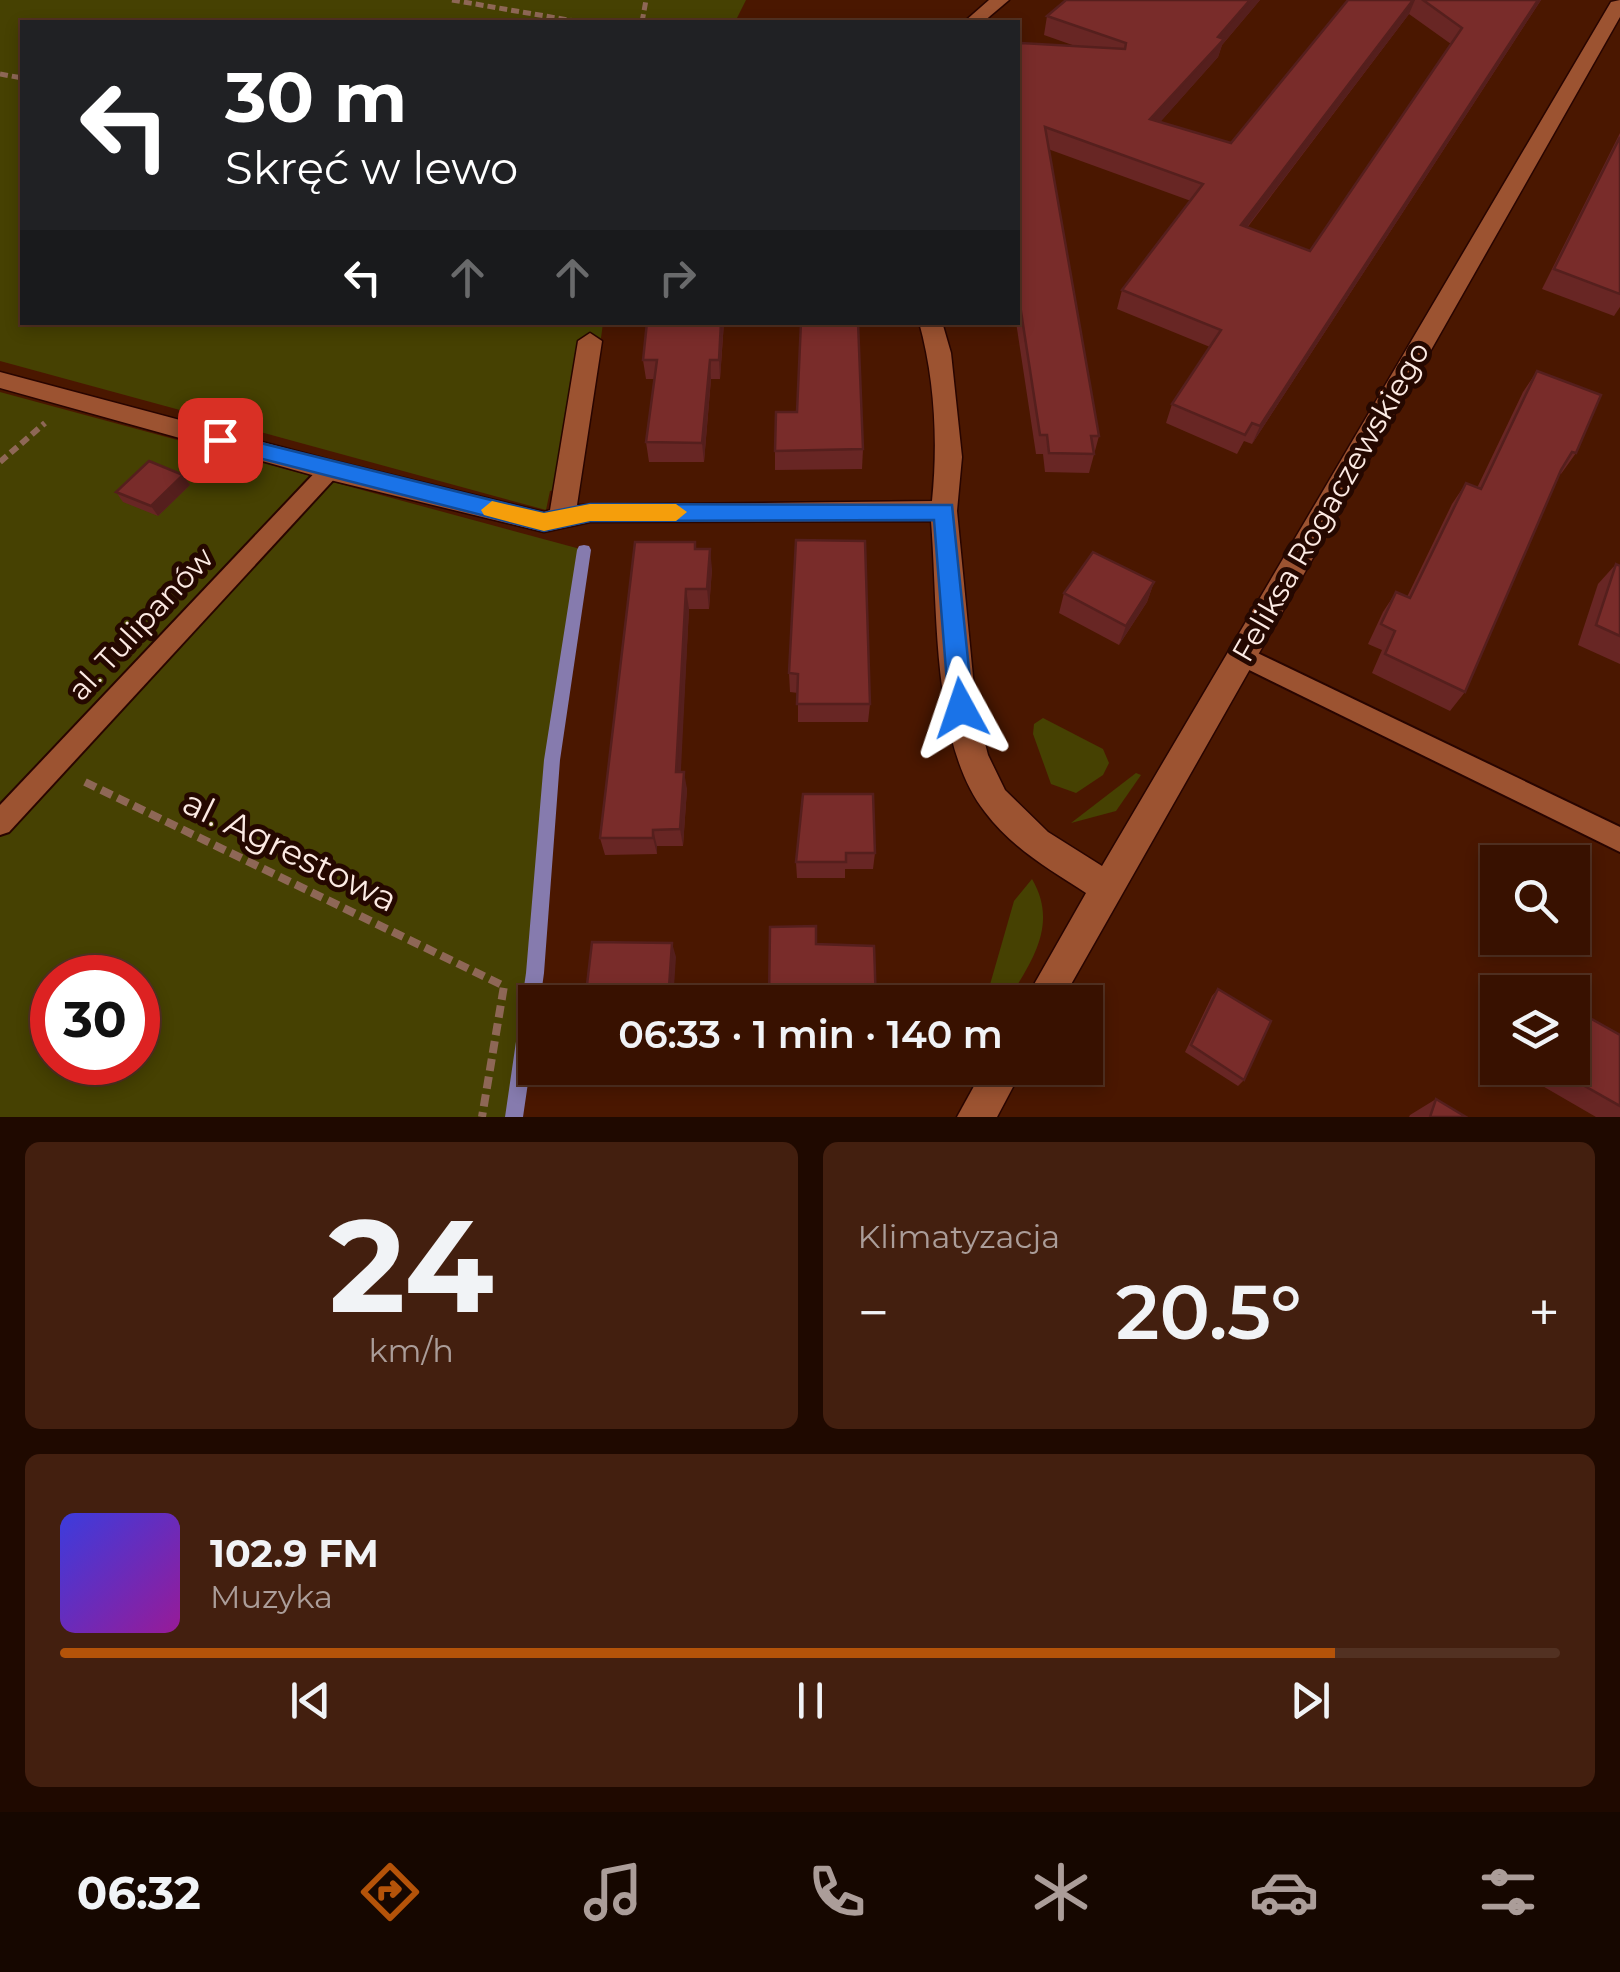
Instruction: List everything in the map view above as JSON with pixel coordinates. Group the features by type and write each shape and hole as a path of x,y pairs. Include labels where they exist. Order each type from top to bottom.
{"street":[{"path":"975,20 1000,0"},
{"name":"Feliksa Rogaczewskiego","path":"1052,985 1620,2"},
{"path":"931,325 940,353 949,457 944,511 961,708 974,756 994,800 1036,843 1108,888"},
{"path":"562,518 590,340"},
{"path":"0,380 330,470 544,522 590,512 944,511"},
{"path":"976,1117 995,1085"}],"lane":[{"name":"al. Tulipanów","path":"0,823 330,470"},
{"path":"1243,656 1620,840"}],"path":[{"path":"452,0 568,20"},
{"path":"0,462 73,400"},
{"name":"al. Agrestowa","path":"52,767 504,986 482,1117"}],"shaded area":[{"path":"0,0 746,0 736,20 20,20 20,325 603,325 581,487 550,491 546,510 0,361"},
{"path":"0,392 584,550 552,760 535,973 533,985 518,985 518,1079 512,1117 0,1117"},
{"path":"1043,718 1103,749 1109,763 1103,775 1076,793 1051,784 1033,734 1034,724"},
{"path":"1136,773 1141,775 1116,811 1071,823"},
{"path":"1032,879 1043,912 1039,943 1017,985 990,985 1014,901"}],"building":[{"path":"1066,0 1250,0 1218,37 1224,39 1150,119 1231,143 1348,0 1413,0 1241,225 1310,251 1462,28 1423,0 1538,0 1260,426 1252,423 1245,435 1172,404 1221,330 1122,290 1203,184 1045,127 1099,436 1091,436 1094,454 1049,453 1047,435 1040,435 1020,305 1020,44 1125,49 1126,43 1047,16"},
{"path":"1620,137 1620,294 1554,269"},
{"path":"647,325 721,325 719,360 710,360 702,443 646,442 657,360 643,360"},
{"path":"801,325 858,325 863,449 775,451 776,412 797,412"},
{"path":"1537,371 1601,395 1576,453 1572,452 1561,470 1465,692 1385,654 1395,631 1381,624 1396,592 1410,598 1466,483 1481,489"},
{"path":"149,461 183,475 151,506 116,492"},
{"path":"796,540 865,541 870,704 797,704 798,674 789,673"},
{"path":"635,542 695,542 695,549 710,549 707,589 686,589 676,772 684,772 680,829 653,830 653,838 600,838"},
{"path":"1093,552 1154,582 1126,626 1064,593"},
{"path":"1616,564 1620,566 1620,636 1596,625"},
{"path":"803,794 873,794 875,853 846,853 846,862 796,862"},
{"path":"816,926 816,944 874,946 875,985 769,985 770,927"},
{"path":"592,942 672,943 669,985 587,985"},
{"path":"1218,989 1271,1021 1244,1080 1191,1045"},
{"path":"1590,1018 1620,1035 1620,1106 1583,1085 1590,1085"},
{"path":"1436,1099 1466,1117 1430,1117"}],"waterway":[{"path":"514,1117 535,973 552,760 584,550"}],"slow traffic":[{"path":"492,510 544,522 590,512 676,512"}],"route":[{"path":"220,440 544,522 590,512 944,511 961,708"}]}
